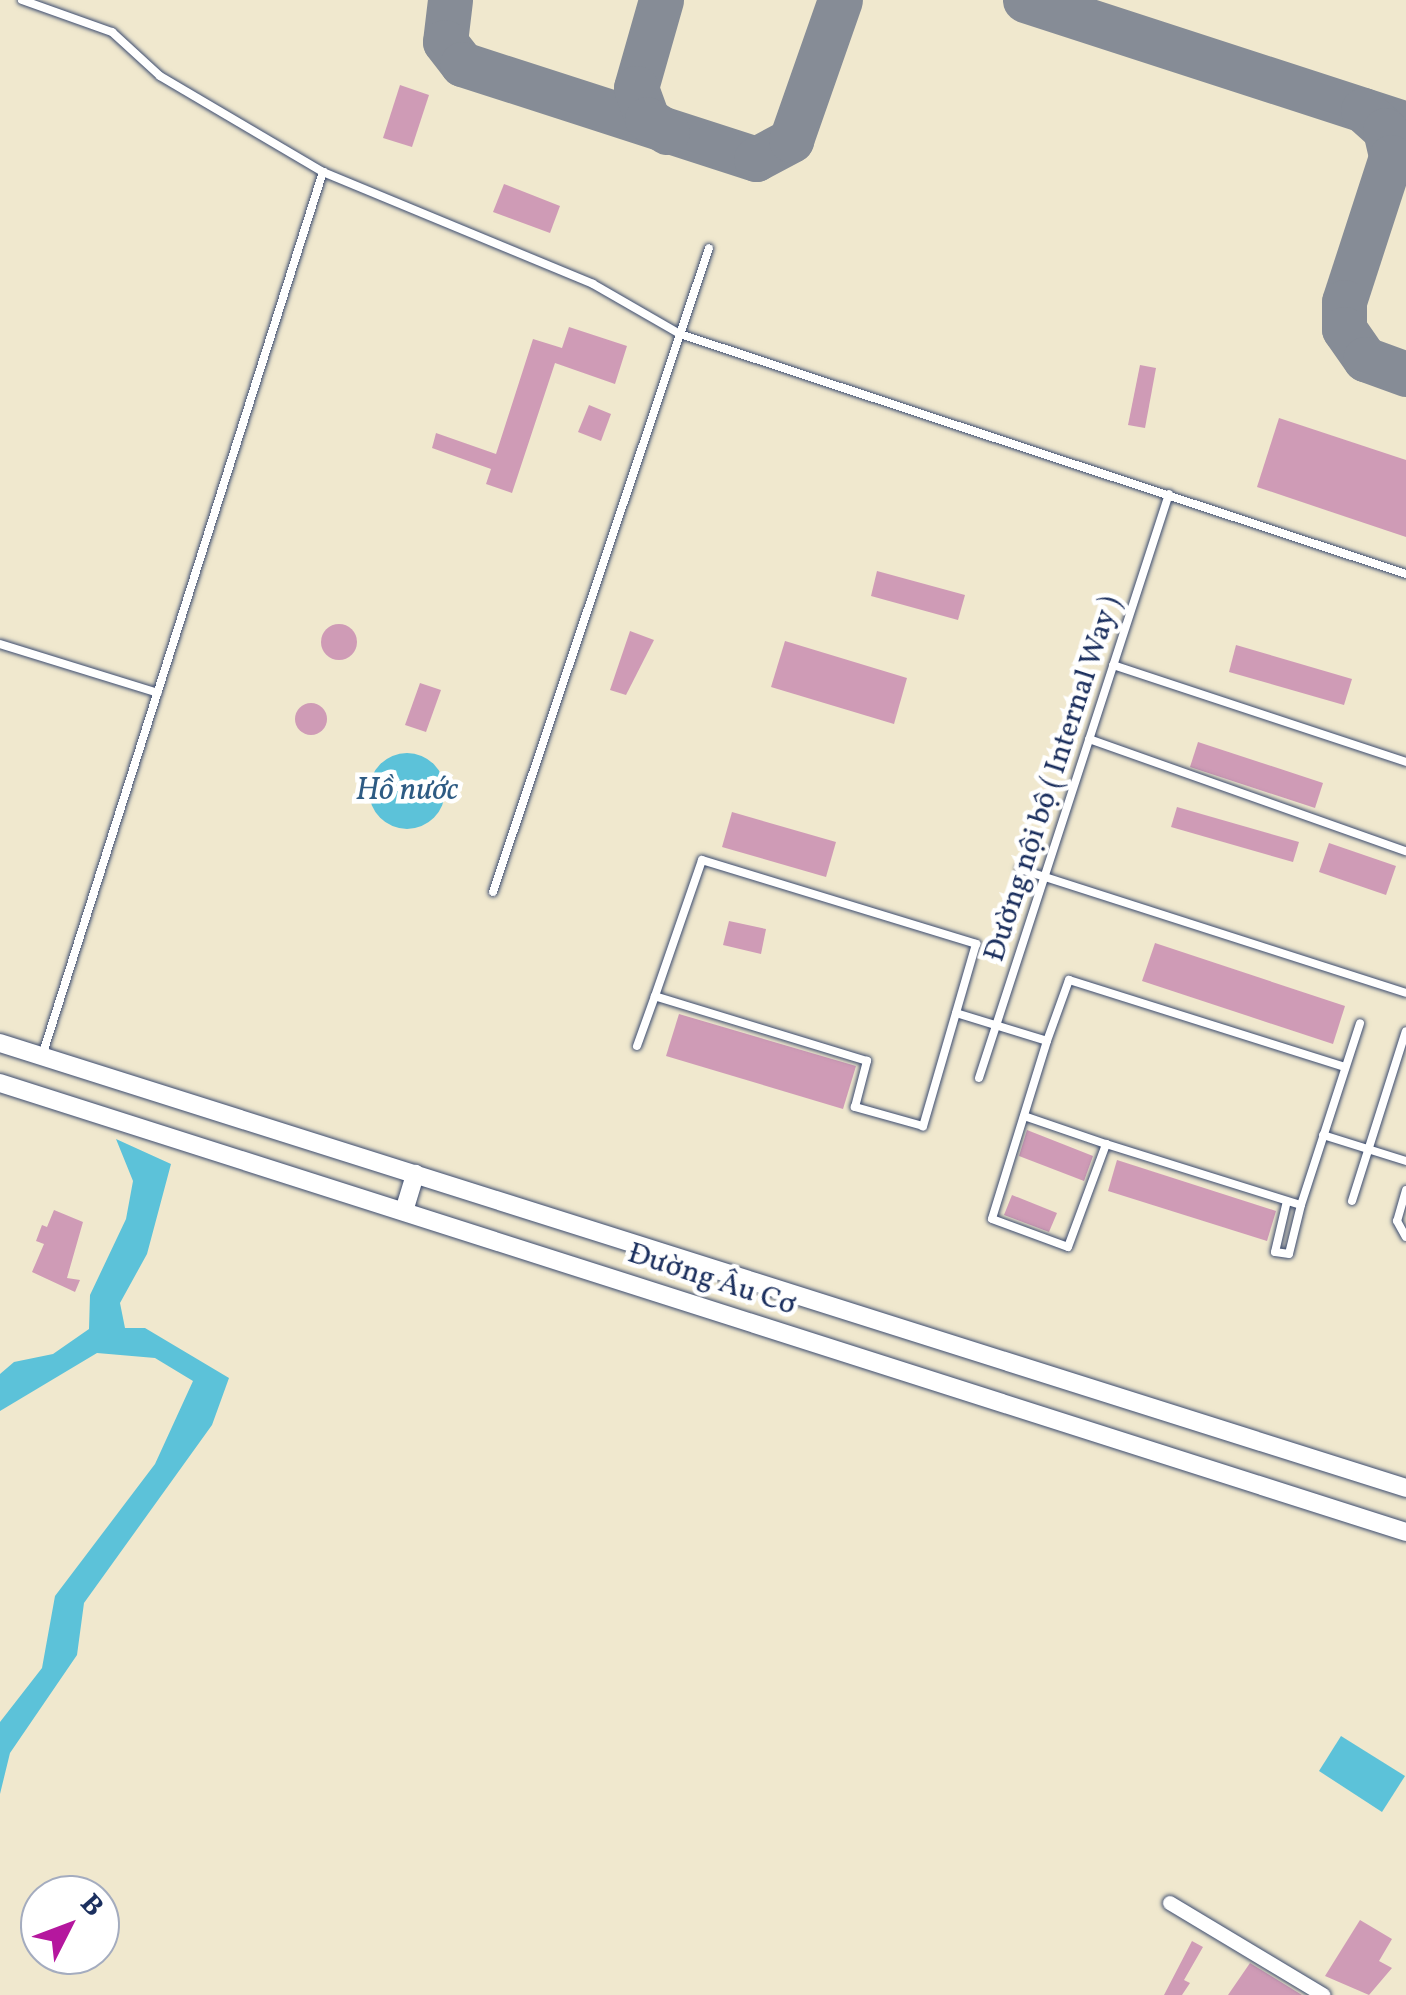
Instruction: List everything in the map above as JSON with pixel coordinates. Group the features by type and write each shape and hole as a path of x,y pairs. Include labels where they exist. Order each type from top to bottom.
{"street":[{"name":"Đường Âu Cơ","path":"0,1043 1406,1488"},
{"name":"Đường Âu Cơ","path":"0,1083 1406,1532"},
{"path":"404,1211 415,1174"},
{"path":"1170,1903 1314,1993"}],"lane":[{"path":"22,0 112,32 160,76 323,172 592,284 680,334 1406,574"},
{"path":"42,1056 323,172"},
{"path":"493,892 709,248"},
{"name":"Đường nội bộ ( Internal Way )","path":"980,1078 1169,494"},
{"path":"0,644 158,694"},
{"path":"1114,664 1406,762"},
{"path":"1090,739 1406,850"},
{"path":"637,1046 654,996 702,860 976,944 922,1126 855,1107 867,1061 654,996"},
{"path":"1020,868 1406,994"},
{"path":"1106,1144 1068,1247 992,1219 1069,980 1346,1067"},
{"path":"956,1013 1046,1042"},
{"path":"1288,1201 1275,1252 1289,1254 1300,1205 1360,1023"},
{"path":"1352,1201 1406,1031"},
{"path":"1024,1116 1300,1205"},
{"path":"1323,1136 1406,1161"},
{"path":"1406,1190 1398,1221 1406,1237"}],"water":[{"name":"Hồ nước","path":"407,753 434,764 445,791 434,818 407,829 380,818 369,791 380,764"},
{"path":"116,1139 171,1164 147,1254 120,1303 125,1328 145,1328 229,1378 212,1425 84,1603 77,1655 10,1753 0,1794 0,1722 42,1668 55,1596 155,1464 193,1381 155,1358 97,1353 0,1411 0,1374 14,1362 53,1354 89,1329 90,1295 126,1219 133,1181"},
{"path":"1341,1736 1405,1776 1382,1812 1319,1771"}],"building":[{"path":"400,85 429,95 412,147 383,138"},
{"path":"504,184 560,206 550,233 493,212"},
{"path":"569,327 627,346 615,384 555,363 512,493 486,484 491,469 432,448 436,433 496,454 533,339 562,348"},
{"path":"1140,365 1156,368 1145,428 1128,425"},
{"path":"589,405 611,414 601,441 578,432"},
{"path":"1279,418 1406,460 1406,537 1257,487"},
{"path":"877,571 965,595 958,620 871,596"},
{"path":"339,624 352,629 357,642 352,655 339,660 326,655 321,642 326,629"},
{"path":"630,631 654,640 626,695 610,690"},
{"path":"785,641 907,678 894,724 771,687"},
{"path":"1236,645 1352,679 1344,705 1229,672"},
{"path":"420,683 441,690 426,732 405,725"},
{"path":"311,703 322,708 327,719 322,730 311,735 300,730 295,719 300,708"},
{"path":"1198,742 1323,783 1315,808 1190,767"},
{"path":"1177,807 1299,842 1293,862 1171,827"},
{"path":"732,812 836,842 826,877 722,847"},
{"path":"1329,843 1396,866 1386,895 1319,872"},
{"path":"729,921 766,929 761,954 723,945"},
{"path":"1155,943 1345,1006 1333,1044 1142,981"},
{"path":"679,1014 856,1066 843,1109 666,1056"},
{"path":"1027,1130 1093,1156 1084,1181 1019,1156"},
{"path":"1117,1160 1276,1211 1267,1241 1108,1191"},
{"path":"1012,1195 1057,1213 1049,1232 1004,1215"},
{"path":"54,1210 83,1222 67,1278 80,1280 75,1292 32,1272 44,1244 36,1241"},
{"path":"1360,1920 1392,1939 1379,1961 1392,1968 1369,1995 1325,1976"},
{"path":"1192,1941 1203,1947 1184,1980 1190,1983 1182,1995 1164,1995"},
{"path":"1250,1963 1302,1995 1228,1995"}],"taxiway":[{"path":"450,0 445,42 462,64 756,159 791,140 840,0"},
{"path":"661,0 636,88 647,119 667,132"},
{"path":"1025,0 1406,124"},
{"path":"1363,110 1385,130 1391,157 1344,302 1344,329 1365,359 1406,374"}]}
